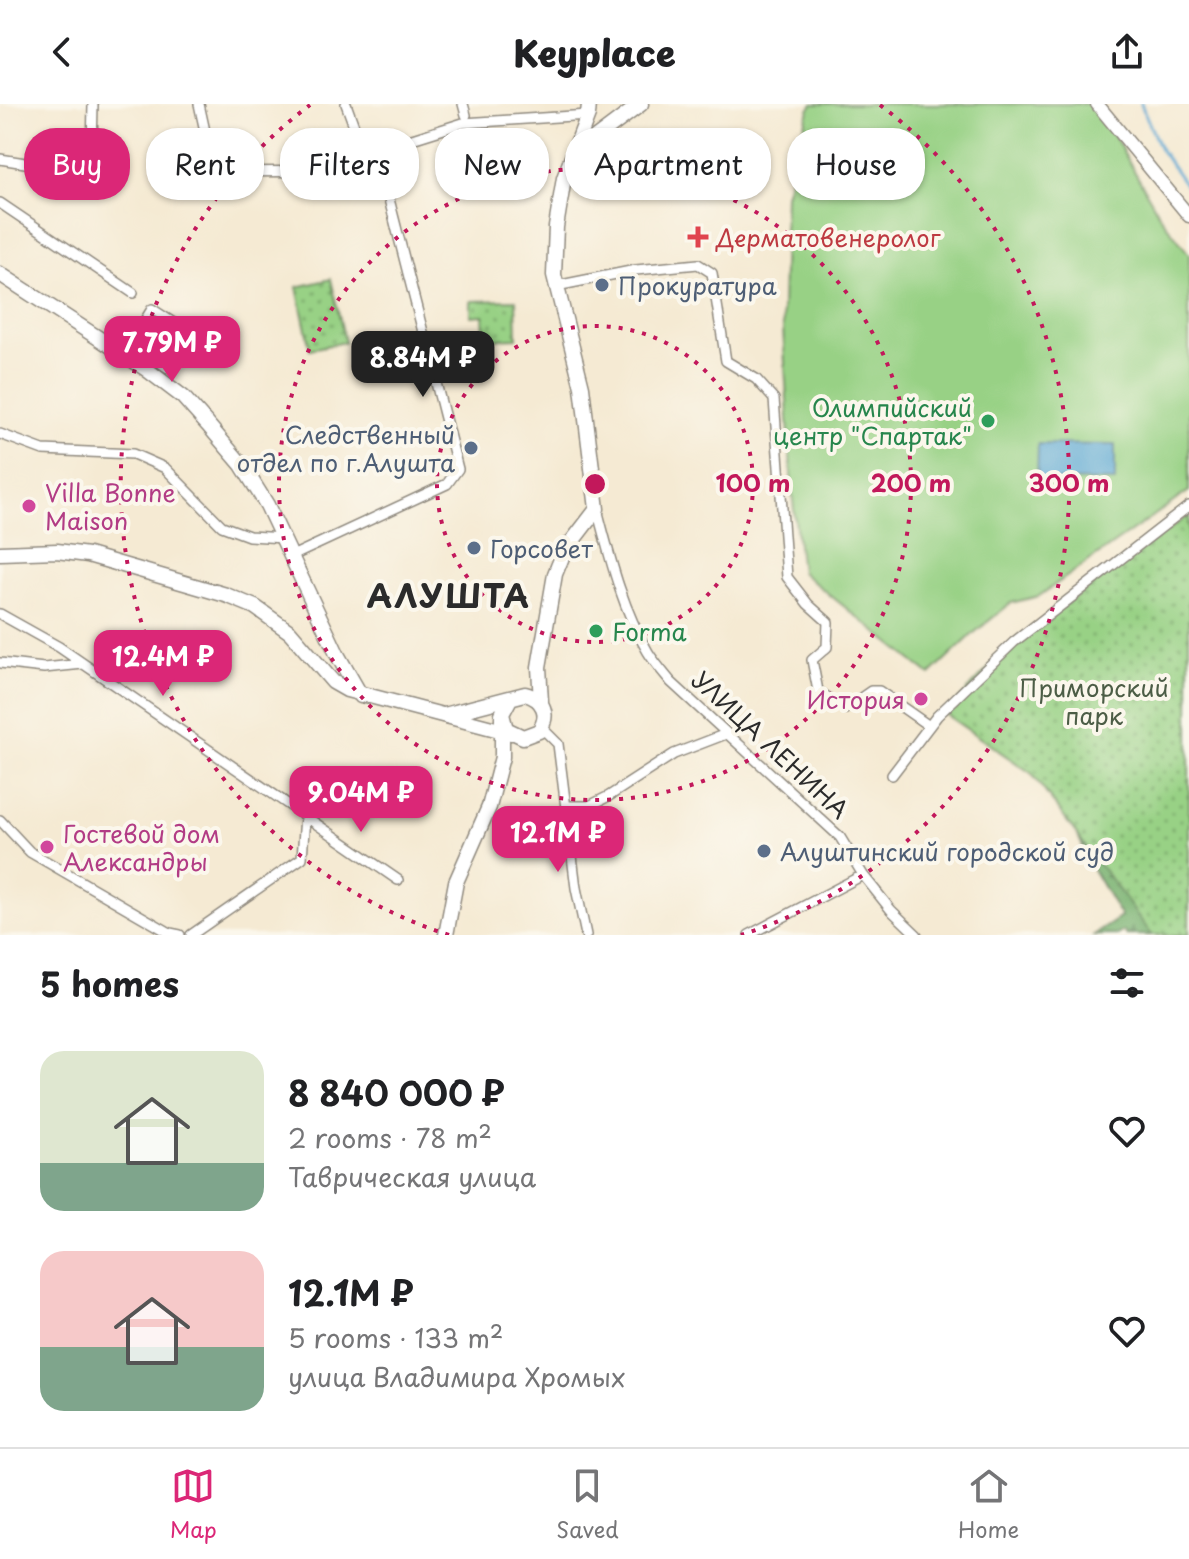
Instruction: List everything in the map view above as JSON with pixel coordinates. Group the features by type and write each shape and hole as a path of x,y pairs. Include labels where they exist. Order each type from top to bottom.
{"main road":[{"path":"590,108 610,118 623,116 635,104"},
{"path":"564,178 593,140 641,104"},
{"name":"УЛИЦА ЛЕНИНА","path":"590,108 564,178 556,227 554,275 582,387 597,509"},
{"path":"0,274 146,369 173,390 208,425 242,465 282,533 338,656 361,696"},
{"path":"0,553 57,551 88,555 226,595 255,607 290,632 333,682 361,696 532,736 542,728 545,715 539,667 558,564 597,509"},
{"path":"446,932 456,882 489,807 502,757 508,730 504,707 539,667"},
{"path":"444,715 525,694 541,702"}],"street":[{"path":"0,159 69,170 85,165 92,150 93,104"},
{"path":"199,104 214,172 280,172"},
{"path":"346,104 355,128"},
{"path":"463,104 466,115"},
{"path":"1097,104 1189,216"},
{"path":"419,137 463,123 590,108"},
{"path":"292,556 447,484 458,469 389,200"},
{"path":"0,203 133,293"},
{"path":"556,286 636,270 698,264 712,273 726,361 756,379 774,399 787,577 808,604 828,622 827,647 812,660 818,691 845,709 871,691 879,691 929,726"},
{"path":"168,368 189,333 152,309 131,343 168,368 173,390"},
{"path":"0,434 34,448 122,453 148,459 165,468 222,526 249,536 282,533"},
{"path":"892,775 929,726 1014,642 1189,506"},
{"name":"УЛИЦА ЛЕНИНА","path":"597,509 612,567 628,609 648,651 671,682 840,837 863,875 891,910 917,935"},
{"path":"0,614 83,664 398,880"},
{"path":"0,663 44,668 83,664"},
{"path":"542,728 558,744 576,888 586,935"},
{"path":"567,806 589,806 674,754 726,734"},
{"path":"191,935 302,858 305,816"},
{"path":"0,820 30,852 170,933 180,935"},
{"path":"749,935 863,875"}],"green space":[{"name":"Олимпийский центр \"Спартак\"","path":"813,104 1096,104 1160,216 1189,254 1189,491 1039,596 1011,603 930,675 801,572 792,492 782,309 787,188 787,200 925,200 925,128 804,128"},
{"path":"331,279 345,342 310,349 297,287"},
{"path":"516,300 517,338 492,339 491,330 484,330 483,315 471,316 471,301"},
{"name":"Приморский парк","path":"1189,515 1189,935 1152,935 1031,773 945,714 1014,642"},
{"path":"1072,821 1175,935 1126,935 1123,931 1117,935 1094,935 1121,917 1091,866"}],"water":[{"path":"1038,444 1115,445 1115,481 1037,480"}],"waterway":[{"path":"1141,104 1160,149 1189,190"}],"place":[{"name":"Дерматовенеролог","path":"698,237"},
{"name":"Прокуратура","path":"602,285"},
{"name":"Олимпийский центр \"Спартак\"","path":"988,421"},
{"name":"Следственный отдел по г.Алушта","path":"471,448"},
{"name":"Villa Bonne Maison","path":"29,506"},
{"name":"Горсовет","path":"474,548"},
{"name":"Forma","path":"596,631"},
{"name":"История","path":"921,699"},
{"name":"Гостевой дом Александры","path":"47,847"},
{"name":"Алуштинский городской суд","path":"764,851"}],"district":[{"name":"АЛУШТА","path":"449,595"}]}
